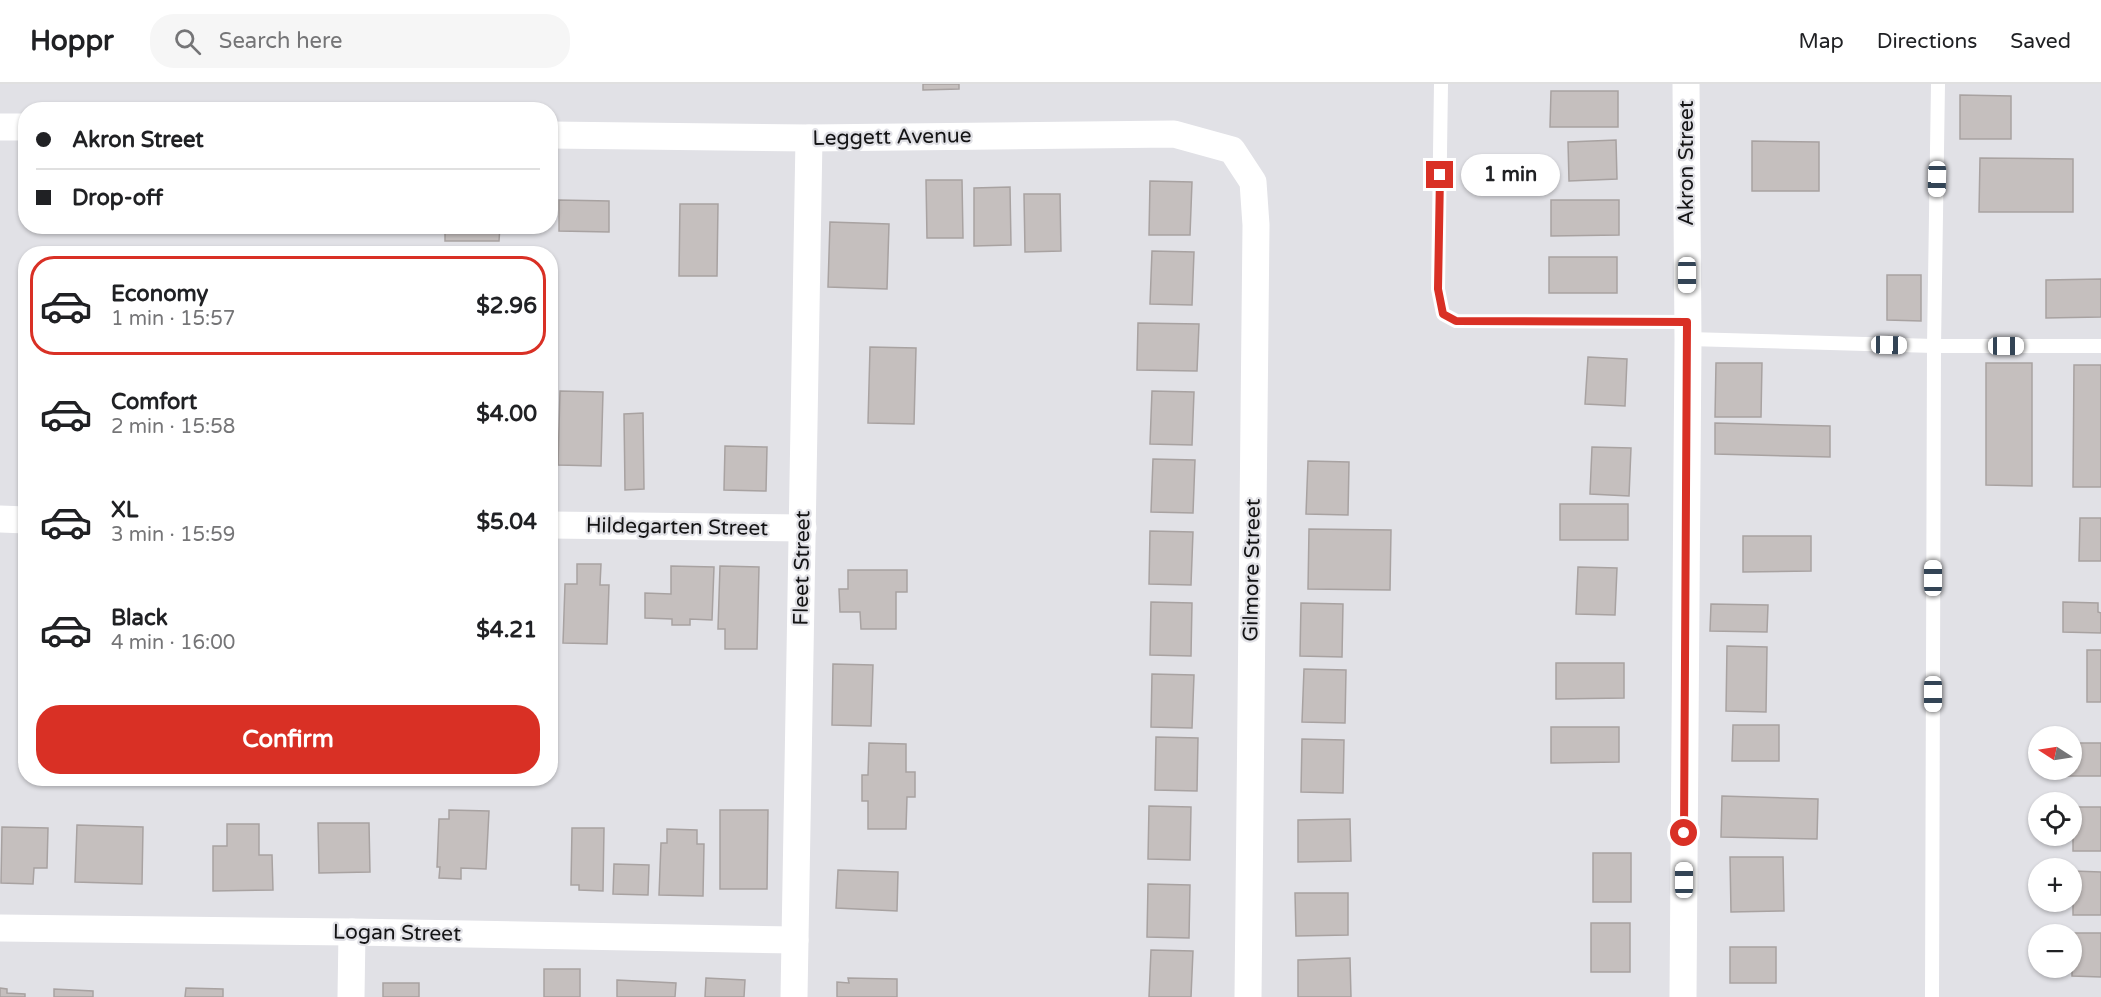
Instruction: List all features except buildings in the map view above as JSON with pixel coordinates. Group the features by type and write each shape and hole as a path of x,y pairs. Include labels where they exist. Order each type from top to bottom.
{"street":[{"name":"Akron Street","path":"1683,997 1688,331 1686,84"},
{"path":"0,127 18,127"},
{"name":"Leggett Avenue","path":"558,135 809,138 1174,134 1232,150"},
{"name":"Fleet Street","path":"794,997 809,138"},
{"name":"Gilmore Street","path":"1232,150 1253,182 1256,225 1248,997"},
{"path":"0,519 18,520"},
{"name":"Hildegarten Street","path":"558,525 803,528"},
{"name":"Logan Street","path":"0,928 795,940"},
{"path":"351,997 352,932"}],"lane":[{"path":"1441,84 1438,289 1443,314 1456,321 1688,331 1934,346 2101,346"},
{"path":"1932,997 1934,346 1938,84"}],"route":[{"path":"1440,175 1438,289 1443,314 1456,321 1687,322 1684,833"}]}
